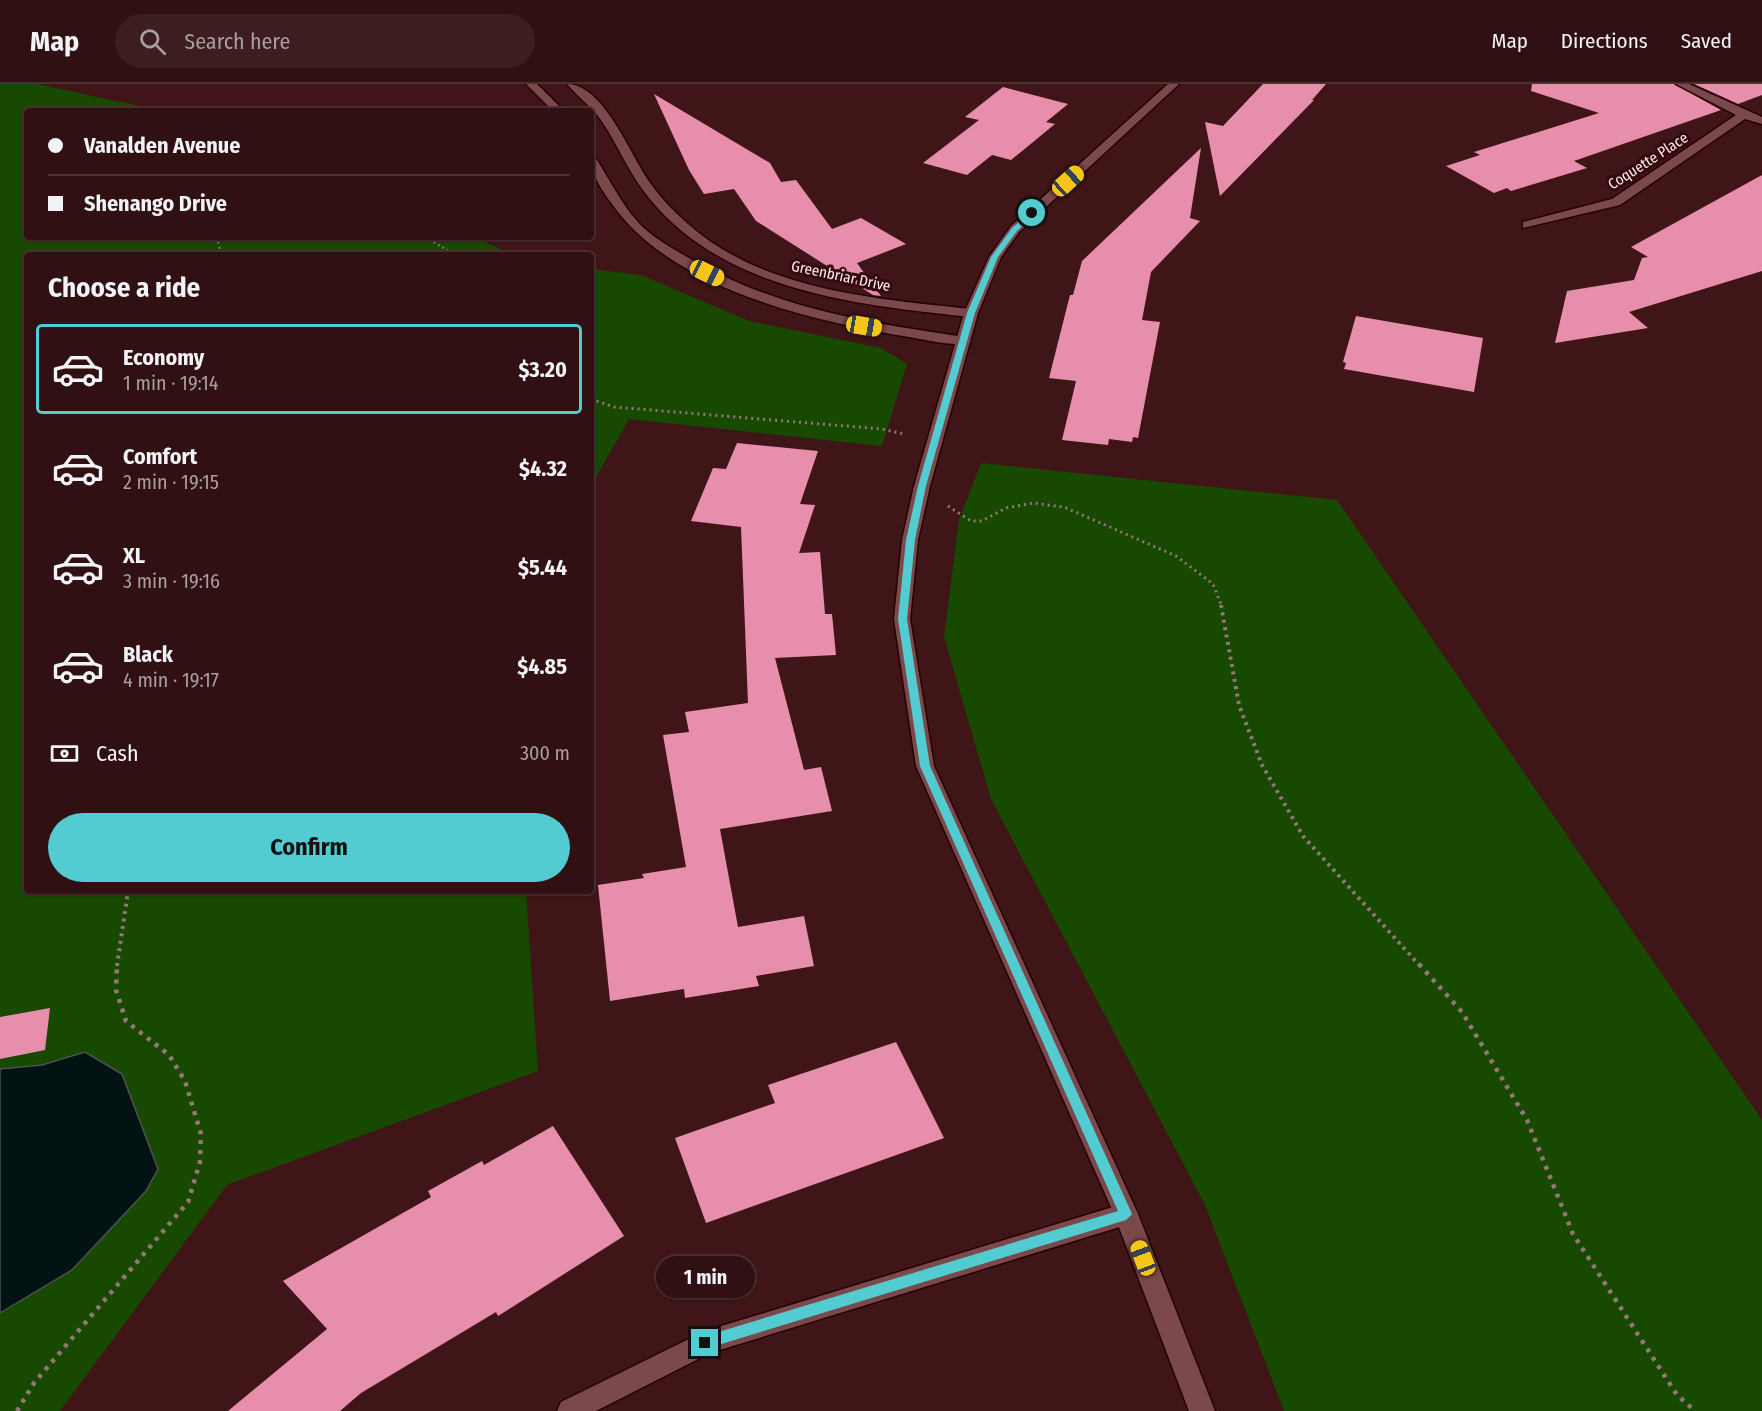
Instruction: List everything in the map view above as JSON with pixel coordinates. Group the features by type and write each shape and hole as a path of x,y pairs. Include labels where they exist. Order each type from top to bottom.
{"street":[{"path":"531,84 556,108"},
{"name":"Greenbriar Drive","path":"572,84 593,102 654,197 691,232 736,260 789,282 849,297 971,313"},
{"path":"1174,84 1015,229 995,257 971,313 935,448 922,486 910,540 902,619 925,766 1126,1214 1202,1411"},
{"path":"1681,84 1744,115 1762,121"},
{"name":"Coquette Place","path":"1527,225 1616,202 1744,115"},
{"path":"594,165 634,225 690,265 732,285 809,314 864,326 964,340"},
{"path":"570,1411 705,1343 1126,1214"}],"path":[{"path":"430,240 451,252"},
{"path":"594,400 614,407 898,431 935,448"},
{"path":"922,486 971,521 982,521 1006,508 1033,503 1064,507 1176,556 1214,584 1224,613 1239,705 1262,765 1303,836 1462,1012 1527,1120 1573,1234 1677,1395 1695,1411"},
{"path":"17,1411 34,1383 188,1202 200,1162 201,1134 185,1081 169,1055 126,1021 116,990 118,952 128,894"}],"green space":[{"path":"0,84 37,84 149,108 24,108 24,240 480,240 506,252 24,252 24,894 526,894 538,1071 227,1185 60,1411 0,1411"},
{"path":"594,269 641,275 749,321 881,348 907,364 882,446 629,419 594,481"},
{"path":"981,463 1337,500 1762,1120 1762,1411 1284,1411 1205,1205 991,799 944,637 959,520"}],"shaded area":[{"path":"85,1052 122,1074 158,1169 146,1191 72,1270 0,1313 0,1069 42,1065"}],"building":[{"path":"1263,84 1326,84 1312,100 1314,100 1220,196 1205,122 1223,126"},
{"path":"1532,84 1674,84 1721,110 1574,161 1587,168 1511,191 1507,188 1494,193 1446,166 1480,155 1474,152 1599,113 1531,91"},
{"path":"1694,84 1762,84 1762,95 1738,104"},
{"path":"1003,87 1068,104 1046,122 1055,124 1011,160 992,155 967,175 923,163 979,120 965,117"},
{"path":"654,94 770,163 781,182 796,180 832,229 861,218 906,244 857,263 881,296 873,295 756,221 734,189 704,194 689,170"},
{"path":"1201,148 1190,218 1200,221 1151,272 1142,320 1160,322 1138,438 1133,437 1132,442 1109,439 1108,445 1062,440 1076,381 1049,378 1070,295 1073,295 1082,261"},
{"path":"1762,175 1762,271 1629,312 1648,328 1555,343 1567,291 1634,280 1642,258 1648,257 1631,247"},
{"path":"1356,316 1483,338 1474,392 1344,369 1346,363 1343,362"},
{"path":"737,443 818,451 800,504 815,505 799,553 820,552 825,614 832,614 836,655 775,658 804,770 821,767 832,811 720,829 738,927 804,916 814,966 756,976 759,986 685,998 684,989 610,1001 598,885 644,878 642,874 686,867 663,735 689,732 685,712 748,703 741,527 691,521 713,468 726,469"},
{"path":"50,1008 45,1050 0,1059 0,1017"},
{"path":"896,1042 944,1138 706,1223 675,1138 775,1103 768,1085"},
{"path":"553,1126 624,1236 498,1316 496,1312 361,1393 340,1411 228,1411 327,1329 283,1281 431,1197 428,1191 482,1161 484,1165"}],"route":[{"path":"705,1343 1126,1214 925,766 902,619 910,540 922,486 935,448 971,313 995,257 1015,229 1032,213"}]}
